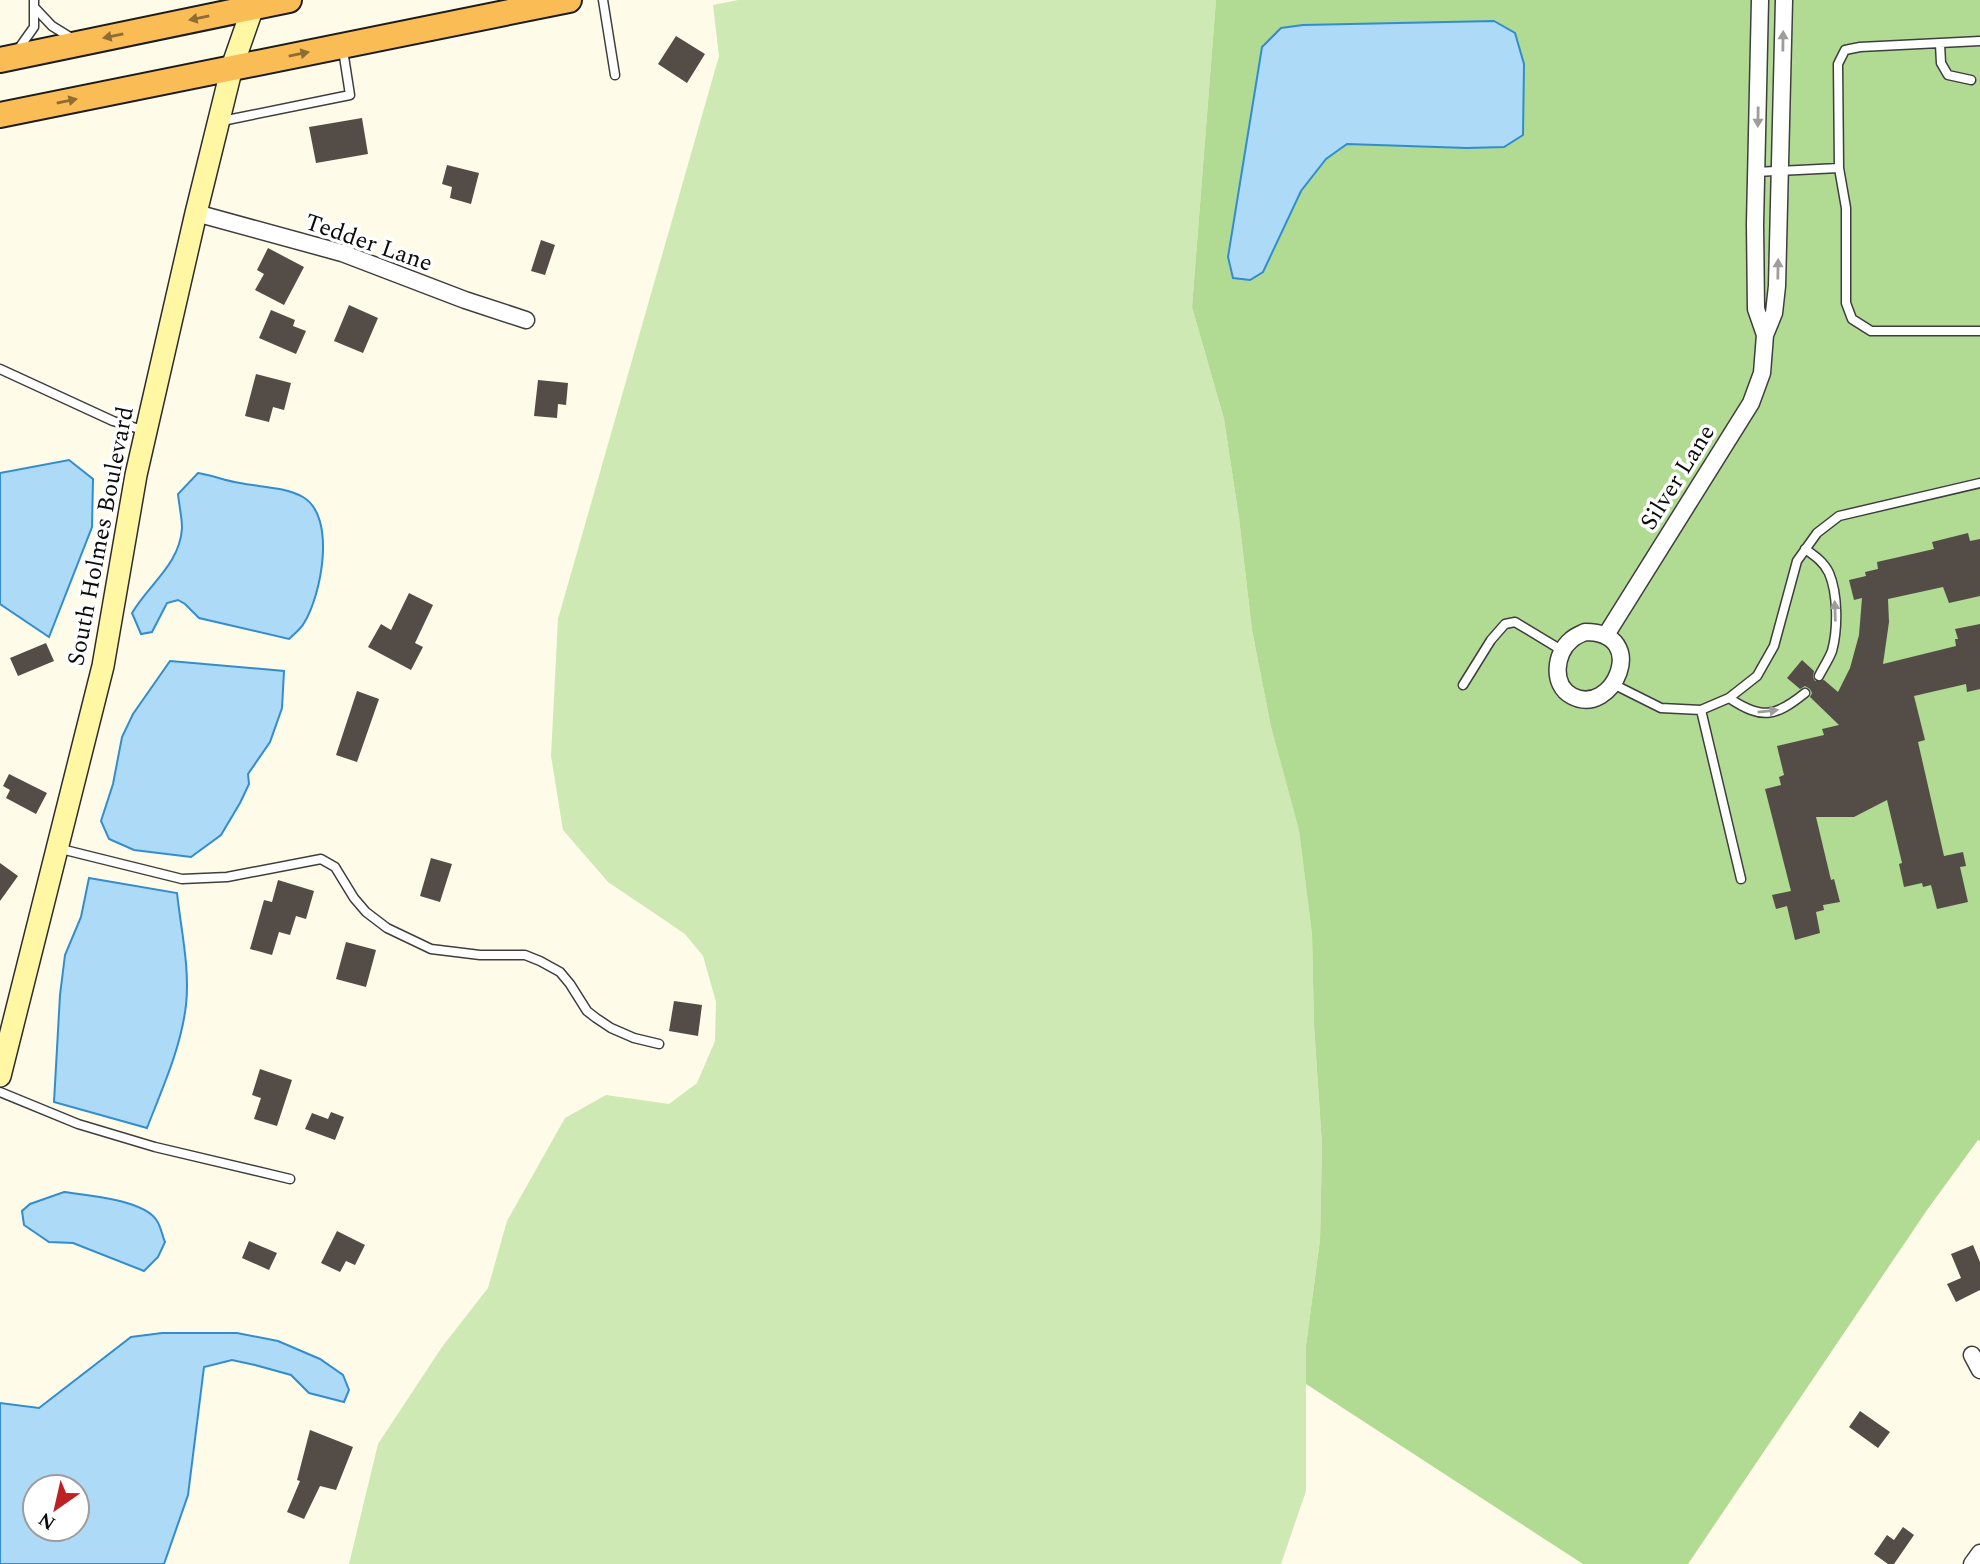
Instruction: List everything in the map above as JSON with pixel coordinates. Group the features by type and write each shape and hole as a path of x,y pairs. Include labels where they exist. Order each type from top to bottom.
{"highway":[{"path":"6,59 289,0"},
{"path":"0,115 569,0"}],"main road":[{"name":"South Holmes Boulevard","path":"0,1076 103,666 129,510 196,213 232,67 253,7"}],"street":[{"name":"Silver Lane","path":"1760,0 1756,309 1765,335"},
{"name":"Silver Lane","path":"1605,635 1751,403 1762,373 1765,335 1774,313 1777,286 1784,0"},
{"name":"Tedder Lane","path":"196,213 342,253 526,320"},
{"path":"1585,632 1601,632 1605,635 1613,639 1620,653 1621,669 1613,684 1601,695 1585,699 1571,696 1560,685 1557,670 1563,650 1571,640 1585,632"},
{"path":"1972,1355 1980,1370"},
{"path":"1972,1564 1980,1553"}],"lane":[{"path":"603,0 615,75"},
{"path":"35,4 52,26 80,43"},
{"path":"6,59 28,39 34,27 35,4"},
{"path":"1980,41 1860,47 1845,50 1838,64 1839,167 1846,208 1846,303 1852,319 1871,331 1980,331"},
{"path":"1940,44 1941,64 1948,75 1971,80"},
{"path":"219,121 350,94 342,45"},
{"path":"1756,172 1839,167"},
{"path":"0,369 113,421 146,431"},
{"path":"1613,684 1661,708 1701,710 1729,698 1757,676 1774,646 1797,561 1817,533 1839,516 1980,483"},
{"path":"1805,549 1821,560 1829,572 1833,590 1835,632 1832,651 1819,676"},
{"path":"1463,685 1491,640 1505,624 1515,622 1563,650"},
{"path":"1729,698 1748,711 1766,714 1788,706 1805,694"},
{"path":"1701,710 1741,879"},
{"path":"57,848 182,879 227,877 321,859 335,867 354,898 366,912 387,928 431,949 480,955 525,955 540,961 560,972 587,1011 596,1018 634,1038 659,1044"},
{"path":"0,1092 90,1128 155,1147 290,1179"}],"green space":[{"path":"738,0 1216,0 1192,307 1224,419 1252,630 1271,727 1299,829 1312,935 1314,1025 1322,1145 1320,1240 1306,1346 1306,1491 1281,1564 349,1564 378,1444 442,1347 488,1288 507,1221 565,1118 606,1095 669,1104 697,1083 715,1041 716,1002 703,956 685,934 608,882 563,830 551,756 558,619 719,56 713,5"},
{"path":"1216,0 1980,0 1980,1141 1978,1140 1927,1210 1688,1564 1583,1564 1306,1384 1306,1346 1320,1240 1322,1145 1314,1025 1312,935 1299,830 1271,727 1252,630 1224,419 1192,307","holes":["1281,28 1524,64 1523,135 1504,147 1347,144 1326,159 1301,192 1263,272 1233,277 1228,256 1262,47"]}],"water":[{"path":"1494,21 1515,33 1524,64 1523,135 1504,147 1347,144 1326,159 1301,191 1263,272 1250,280 1233,278 1228,257 1262,47 1281,28 1303,25"},
{"path":"69,460 93,479 92,527 49,637 0,604 0,473"},
{"path":"198,473 288,491 303,497 314,507 323,539 320,577 316,595 303,625 289,639 199,618 178,600 167,603 152,632 141,634 132,613 176,552 182,528 178,494"},
{"path":"170,661 284,671 282,708 270,742 248,774 249,784 240,803 221,835 191,857 134,850 109,839 101,821 113,784 122,737 133,714"},
{"path":"89,878 177,893 186,963 184,1021 165,1083 147,1128 54,1102 65,955 81,917"},
{"path":"64,1192 128,1203 151,1214 158,1223 165,1242 158,1257 144,1271 73,1243 49,1242 24,1225 22,1211 30,1204"},
{"path":"162,1333 237,1333 278,1341 320,1359 343,1375 349,1390 344,1402 309,1393 291,1375 255,1365 232,1360 204,1367 188,1495 164,1564 0,1564 0,1403 39,1408 131,1337"}],"building":[{"path":"676,36 705,54 687,83 658,64"},
{"path":"362,118 368,154 316,163 309,127"},
{"path":"447,165 479,173 471,204 450,198 452,187 442,184"},
{"path":"541,240 555,245 545,275 531,271"},
{"path":"268,248 304,267 284,305 255,290 264,274 257,270"},
{"path":"349,305 378,318 363,353 334,341"},
{"path":"271,310 295,320 293,326 306,331 296,354 259,338"},
{"path":"256,374 291,383 284,410 273,407 269,422 245,416"},
{"path":"538,380 568,383 566,405 558,404 557,418 534,416"},
{"path":"1968,533 1970,541 1980,539 1980,596 1949,603 1943,587 1888,599 1889,622 1883,664 1956,646 1955,639 1958,639 1955,629 1980,624 1980,689 1967,692 1966,684 1914,696 1925,740 1918,742 1944,856 1963,852 1966,866 1960,867 1968,902 1937,909 1931,885 1923,887 1922,883 1904,887 1899,864 1902,863 1887,800 1854,817 1816,817 1831,880 1834,879 1840,902 1823,905 1824,910 1816,912 1820,933 1795,940 1787,906 1776,909 1772,895 1791,891 1765,789 1781,785 1779,777 1784,775 1777,746 1824,735 1822,729 1839,725 1810,697 1810,689 1805,686 1800,689 1787,678 1802,660 1814,671 1815,681 1824,680 1838,692 1850,668 1859,635 1862,598 1854,600 1849,580 1866,576 1865,572 1878,569 1877,562 1934,549 1932,542"},
{"path":"409,593 433,605 415,643 423,647 411,670 368,647 381,624 391,630"},
{"path":"46,643 54,661 18,676 10,658"},
{"path":"357,691 379,699 357,762 336,755"},
{"path":"9,774 47,793 36,814 6,798 10,790 3,786"},
{"path":"431,858 452,864 440,902 420,896"},
{"path":"0,863 18,876 0,901"},
{"path":"278,880 314,891 306,919 296,916 290,935 279,932 272,955 250,949 264,900 272,902"},
{"path":"346,942 376,950 366,987 336,979"},
{"path":"674,1001 702,1005 698,1036 669,1031"},
{"path":"260,1069 292,1080 277,1126 254,1119 261,1098 252,1095"},
{"path":"331,1112 344,1117 335,1140 305,1129 312,1113 328,1119"},
{"path":"337,1231 365,1245 355,1265 346,1261 340,1272 321,1263"},
{"path":"249,1241 277,1253 269,1270 242,1258"},
{"path":"1973,1245 1980,1262 1980,1290 1956,1302 1947,1284 1961,1278 1951,1254"},
{"path":"1860,1411 1890,1432 1878,1448 1849,1427"},
{"path":"310,1430 353,1447 336,1490 320,1486 304,1519 287,1512 300,1481 297,1480"},
{"path":"1903,1527 1914,1535 1894,1564 1888,1564 1874,1554 1887,1535 1894,1540"}]}
